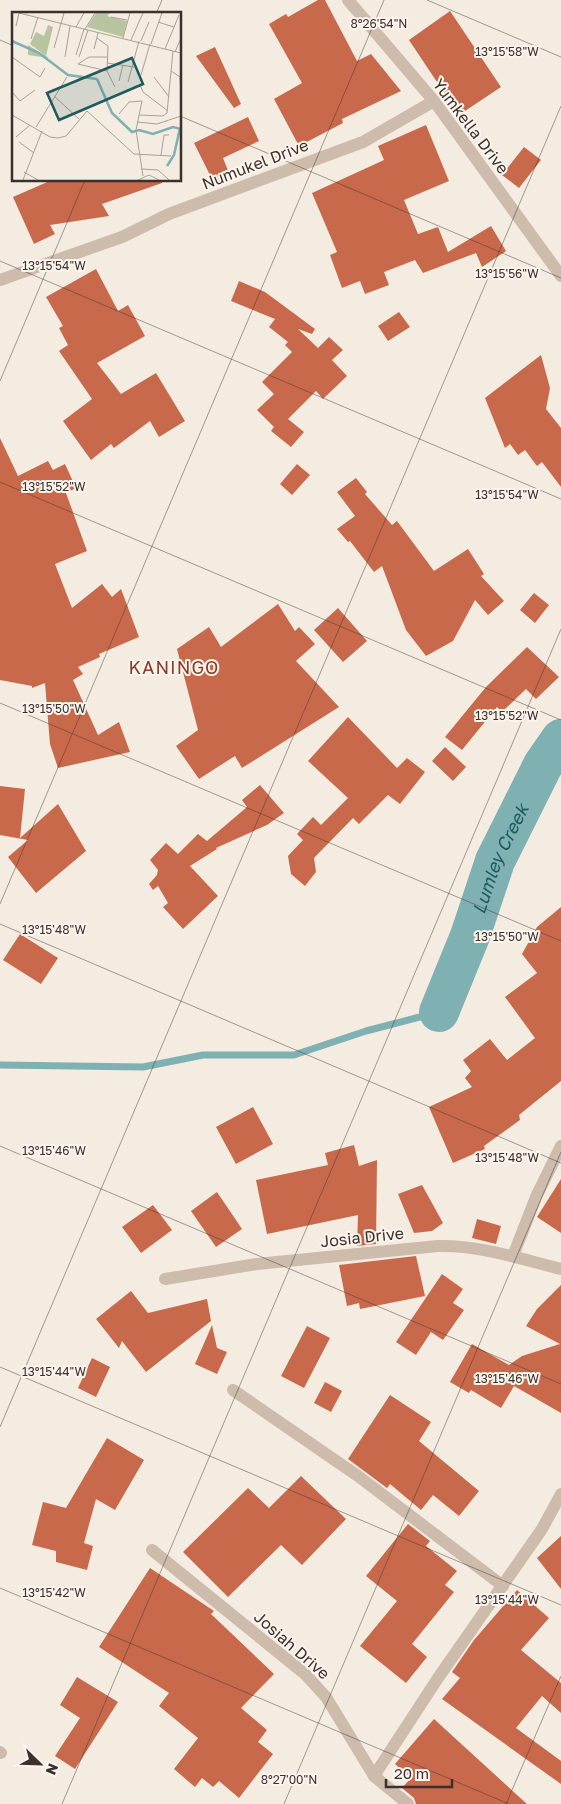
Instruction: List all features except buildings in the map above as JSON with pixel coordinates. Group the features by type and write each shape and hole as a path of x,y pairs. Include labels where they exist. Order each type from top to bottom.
{"street":[{"name":"Yumkella Drive","path":"348,0 434,101 561,276"},
{"name":"Numukel Drive","path":"0,280 64,255 122,237 169,214 363,142 434,101"},
{"path":"513,1256 536,1197 561,1146"},
{"name":"Josia Drive","path":"165,1279 257,1264 460,1245 513,1256 561,1269"},
{"path":"233,1390 358,1476 503,1586"},
{"path":"374,1776 438,1678 542,1529 561,1494"},
{"name":"Josiah Drive","path":"152,1550 305,1674 326,1696 374,1776 408,1804"}],"waterway":[{"name":"Lumley Creek","path":"439,1012 470,936 495,861 543,765 561,739"},
{"path":"0,1065 143,1067 203,1055 294,1055 366,1031 439,1012"}],"district":[{"name":"KANINGO","path":"174,667"}]}
